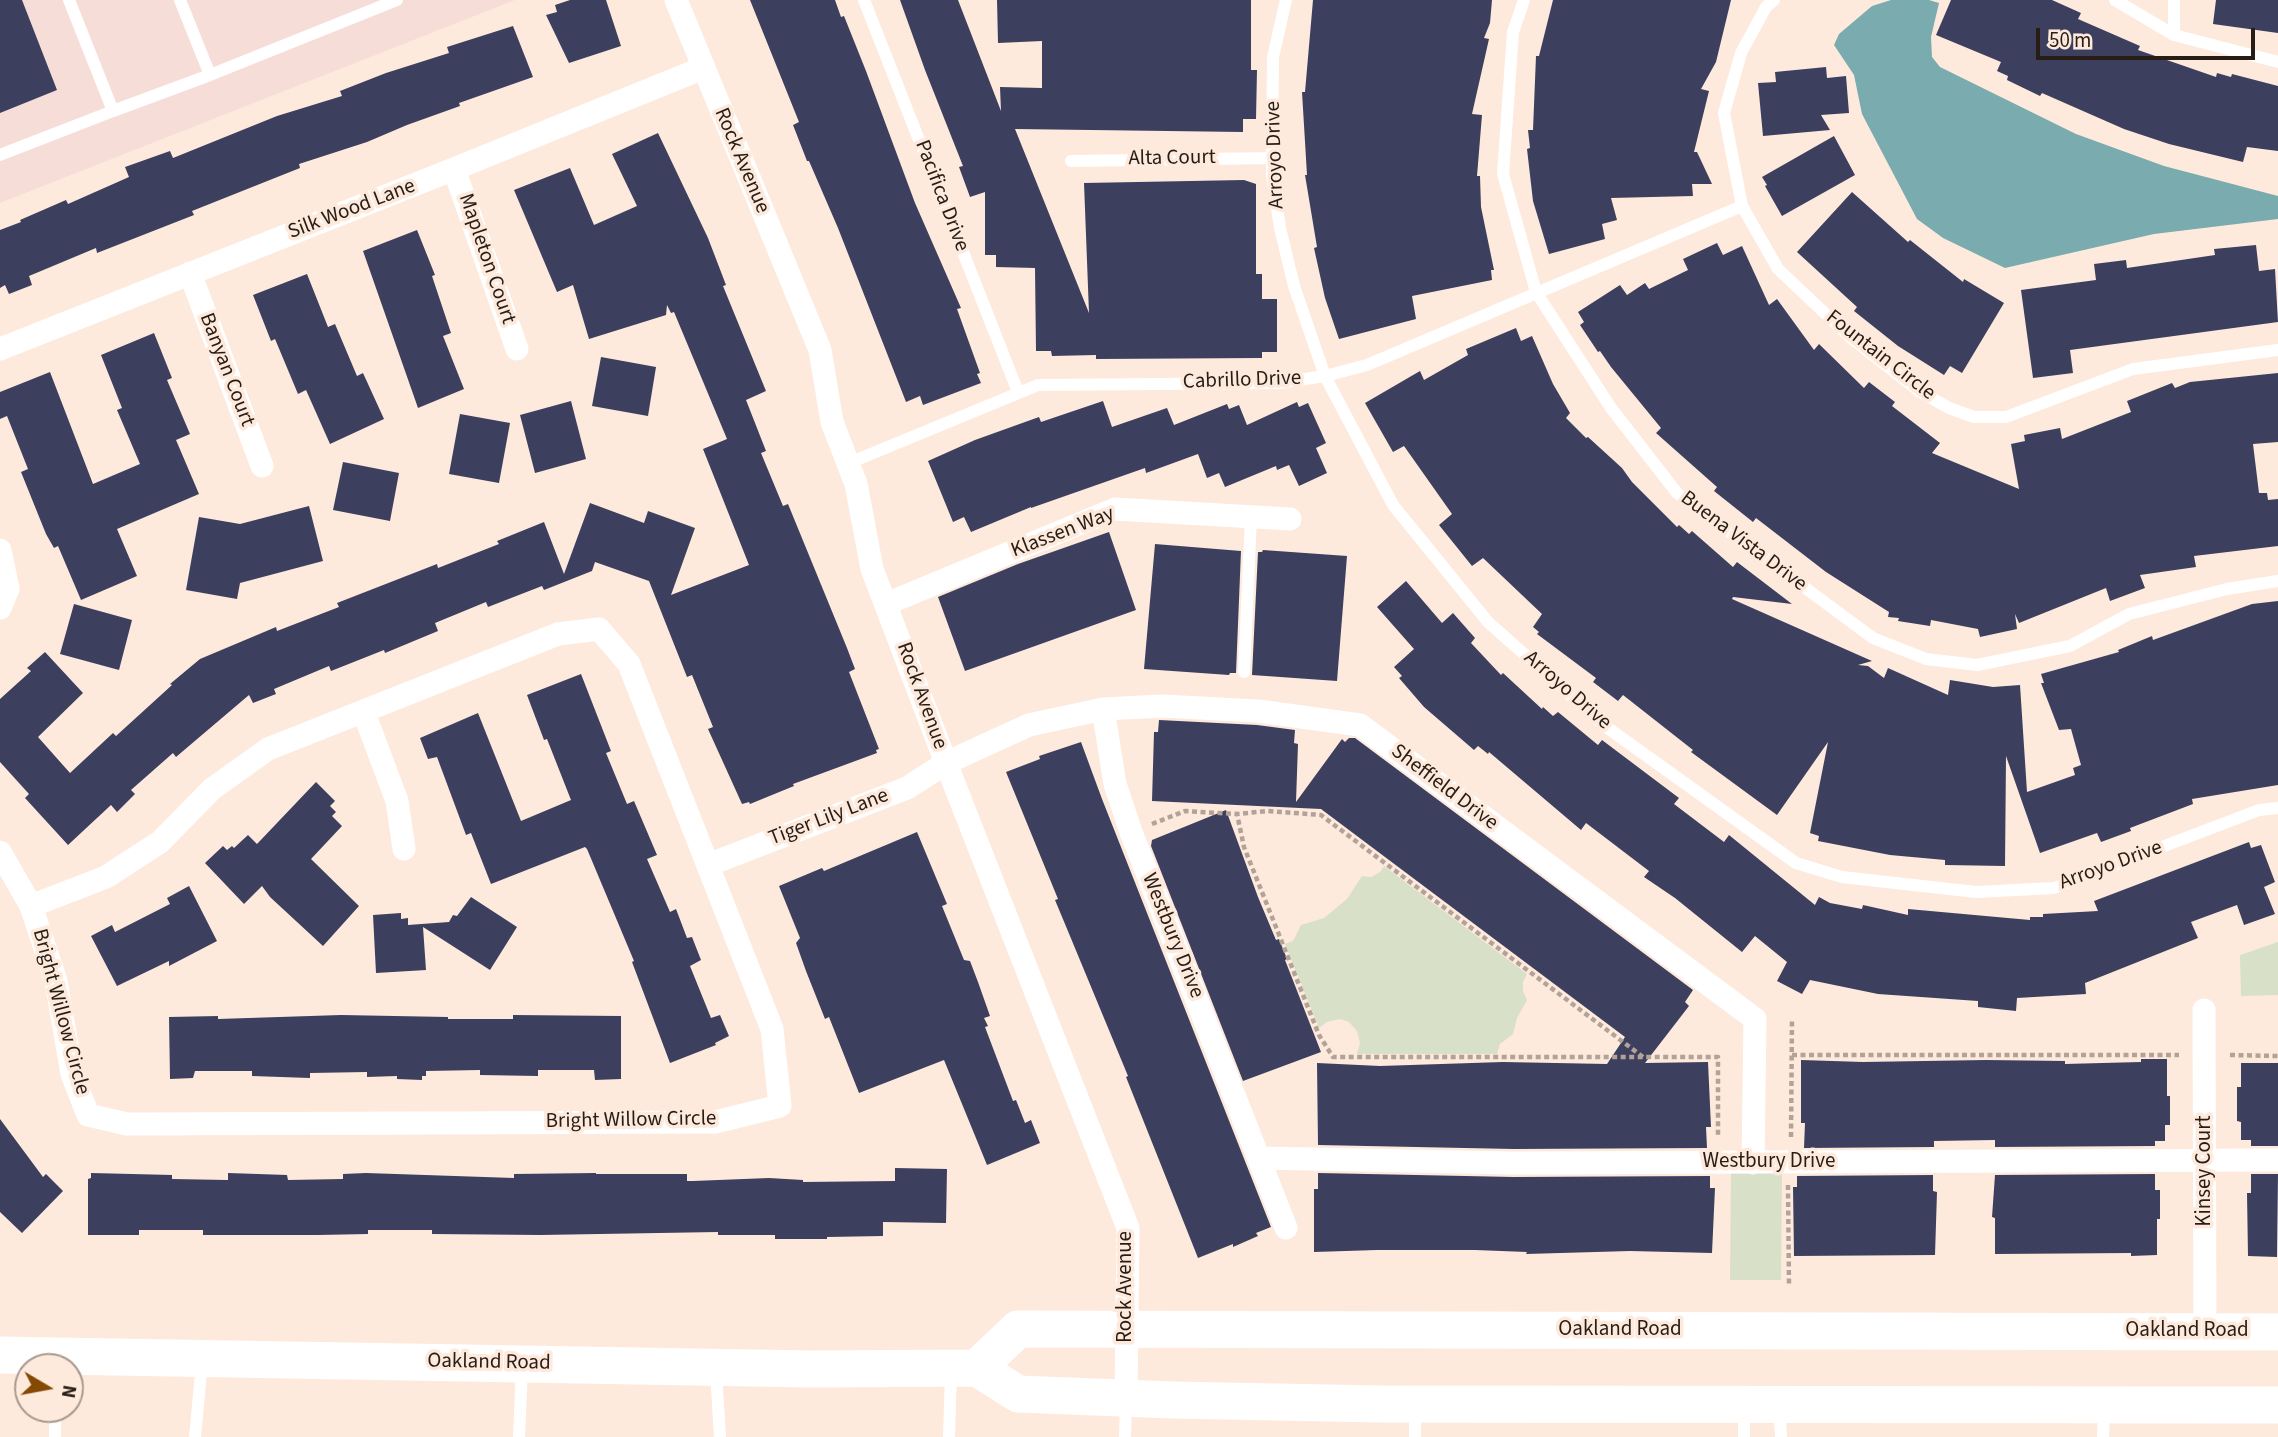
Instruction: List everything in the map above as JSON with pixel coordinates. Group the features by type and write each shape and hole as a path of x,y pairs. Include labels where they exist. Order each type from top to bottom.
{"main road":[{"name":"Oakland Road","path":"84,1360 202,1358 715,1367 964,1368 1018,1329 2278,1332"},
{"path":"964,1368 1018,1394 1126,1398 1415,1420 2104,1421 2278,1405"}],"street":[{"name":"Rock Avenue","path":"676,0 820,351 832,422 856,484 872,569 1128,1228 1126,1398"},
{"name":"Silk Wood Lane","path":"0,349 703,68"},
{"name":"Mapleton Court","path":"454,169 517,349"},
{"name":"Banyan Court","path":"190,273 262,466"},
{"name":"Klassen Way","path":"887,604 1115,509 1290,519"},
{"path":"0,550 8,589 0,608"},
{"name":"Bright Willow Circle","path":"599,629 629,664 772,1029 780,1106 715,1122 127,1124 88,1115 72,1074 55,981 31,906 107,877 160,842 212,789 268,749 364,713 558,634 599,629"},
{"name":"Sheffield Drive","path":"946,763 1029,725 1103,709 1162,706 1258,711 1360,725 1755,1019 1753,1163"},
{"name":"Westbury Drive","path":"1103,709 1115,784 1131,832 1286,1228"},
{"path":"364,713 397,801 404,849"},
{"name":"Tiger Lily Lane","path":"708,865 907,788 946,763"},
{"path":"0,852 31,906"},
{"name":"Kinsey Court","path":"2204,1010 2205,1331"},
{"name":"Westbury Drive","path":"1260,1158 1514,1163 2278,1160"}],"lane":[{"path":"69,0 113,111"},
{"path":"180,0 210,75"},
{"path":"0,155 397,0"},
{"name":"Pacifica Drive","path":"864,0 1018,392"},
{"name":"Arroyo Drive","path":"1286,0 1273,57 1272,175 1280,228 1294,286 1325,376 1393,505 1488,622 1605,726 1796,863 1842,877 1976,892 2054,888 2259,810 2278,808"},
{"name":"Buena Vista Drive","path":"1524,0 1513,33 1503,174 1536,292 1611,408 1677,493 1873,638 1926,660 1977,665 2070,646 2129,614 2227,589 2278,582"},
{"name":"Fountain Circle","path":"1774,0 1766,7 1741,53 1724,113 1742,206 1778,269 1850,337 1919,391 1949,408 1975,417 2006,417 2133,369 2278,351"},
{"path":"2115,0 2174,35 2278,62"},
{"path":"2174,0 2174,35"},
{"name":"Alta Court","path":"1071,160 1273,158"},
{"name":"Cabrillo Drive","path":"849,463 1038,385 1279,383 1325,376 1367,365 1742,206"},
{"path":"1244,672 1251,517"},
{"path":"195,1437 202,1358"},
{"path":"519,1437 522,1364"},
{"path":"715,1367 720,1437"},
{"path":"949,1437 964,1368"},
{"path":"1125,1437 1126,1398"}],"path":[{"path":"1131,832 1185,811 1237,814 1268,811 1321,815 1643,1057"},
{"path":"1237,814 1244,847 1319,1035 1333,1057 1718,1057 1718,1163"},
{"path":"1791,1145 1792,1019"},
{"path":"1792,1055 2190,1055"},
{"path":"2229,1055 2278,1056"},
{"path":"1788,1175 1789,1286"}],"shaded area":[{"path":"0,0 515,0 0,203"}],"green space":[{"path":"1384,866 1527,974 1523,991 1527,1000 1517,1018 1513,1034 1500,1044 1497,1054 1357,1054 1360,1043 1357,1031 1349,1022 1340,1019 1327,1022 1319,1028 1285,944 1293,941 1301,925 1324,918 1347,899 1362,876 1371,877"},
{"path":"2278,942 2278,995 2241,996 2240,955"},
{"path":"1731,1171 1782,1171 1781,1280 1730,1280"}],"water":[{"path":"1891,0 1929,0 1939,3 1931,37 1932,57 1940,67 2076,134 2164,166 2278,196 2278,219 2154,234 2005,268 1943,238 1917,219 1862,114 1854,75 1834,45 1839,34 1872,6"}],"building":[{"path":"0,0 22,0 57,90 0,113"},
{"path":"570,0 606,0 621,46 569,63 546,15 557,12 555,5"},
{"path":"750,0 835,0 866,71 915,203 961,308 957,309 980,373 977,374 981,383 923,405 920,396 906,402 838,228 793,125 799,122"},
{"path":"900,0 958,0 1001,111 1000,87 1042,88 1042,41 998,43 997,0 1251,0 1251,70 1257,70 1256,119 1243,119 1243,132 1015,129 1089,313 1084,183 1244,180 1256,184 1256,274 1262,274 1262,299 1277,299 1277,352 1262,352 1262,358 1096,359 1096,355 1052,356 1051,351 1036,351 1035,268 996,267 996,255 985,255 985,192 970,197 959,167 963,166"},
{"path":"1313,0 1492,0 1490,23 1484,38 1489,39 1472,114 1482,115 1477,176 1480,176 1481,207 1494,270 1491,270 1492,280 1412,296 1416,319 1339,339 1325,298 1314,248 1317,247 1305,175 1302,92 1305,92"},
{"path":"1553,0 1731,0 1716,62 1701,89 1709,91 1694,152 1697,152 1712,184 1692,184 1693,196 1611,198 1617,220 1602,224 1605,239 1549,254 1533,201 1527,149 1530,148 1528,130 1533,130 1536,56 1539,56"},
{"path":"1951,0 2052,0 2081,13 2078,19 2140,46 2138,50 2216,77 2217,73 2231,77 2232,74 2278,86 2278,151 2247,147 2243,162 2169,144 2124,129 2042,93 2040,96 2007,80 2008,76 1997,71 2001,62 1936,35"},
{"path":"2216,0 2278,0 2278,33 2213,24"},
{"path":"513,26 533,77 459,103 460,106 367,142 299,164 300,168 192,211 194,215 97,253 96,248 29,276 32,285 9,294 5,285 0,288 0,230 66,200 68,204 129,177 125,167 170,151 173,158 277,116 342,96 340,91 386,73 449,53 447,47"},
{"path":"1826,67 1827,78 1846,76 1849,113 1821,115 1830,130 1763,136 1758,83 1776,82 1775,72"},
{"path":"658,133 708,238 726,285 723,286 766,391 746,400 766,451 761,453 783,506 788,504 847,648 855,669 849,672 879,749 876,750 877,753 793,784 794,786 750,804 742,804 708,729 713,727 692,675 687,677 649,581 595,562 592,571 544,590 542,586 488,607 486,602 435,623 438,631 385,653 384,650 331,671 329,666 274,689 276,694 253,703 249,695 176,757 173,753 131,790 135,794 117,812 111,805 68,845 25,798 29,794 0,762 0,699 31,671 27,668 45,652 83,693 38,737 70,773 113,733 116,736 200,659 276,627 277,631 339,607 337,603 437,564 438,568 499,544 497,541 544,522 564,574 590,503 644,523 648,511 695,528 671,595 749,565 703,449 727,439 674,312 671,313 667,305 666,315 589,339 573,285 557,292 514,190 570,168 594,225 637,206 612,154"},
{"path":"1834,136 1855,175 1782,216 1762,177"},
{"path":"1852,192 1908,242 1910,240 1963,282 1964,279 2004,303 1962,373 1950,366 1944,375 1898,346 1854,311 1857,307 1797,252"},
{"path":"417,230 435,275 432,276 451,333 443,336 464,389 418,408 363,251"},
{"path":"1717,243 1723,255 1742,246 1769,305 1777,299 1814,350 1819,344 1864,388 1869,382 1895,402 1892,406 1940,443 1932,453 2019,489 2011,444 2025,441 2024,435 2060,428 2062,439 2131,412 2127,401 2172,383 2175,388 2190,382 2278,373 2278,442 2253,444 2259,493 2267,493 2268,500 2278,499 2278,546 2194,556 2196,567 2140,575 2145,588 2110,601 2106,588 2019,623 2015,614 2017,629 1980,637 1978,629 1931,620 1930,626 1888,617 1889,612 1826,572 1756,518 1753,522 1714,491 1717,487 1656,433 1661,428 1600,351 1598,352 1580,325 1584,322 1578,312 1620,285 1627,295 1645,283 1649,289 1688,270 1683,259"},
{"path":"2256,245 2259,271 2275,269 2278,322 2070,350 2073,373 2033,378 2021,290 2096,280 2094,264 2126,260 2127,268 2215,255 2214,249"},
{"path":"307,274 328,327 335,324 357,376 363,373 384,419 330,444 306,390 298,394 275,339 271,341 253,295"},
{"path":"1516,328 1521,341 1532,336 1553,384 1570,413 1566,418 1586,438 1622,468 1632,482 1677,527 1679,525 1689,534 1692,531 1733,567 1737,562 1792,604 1732,599 1872,661 1858,665 1868,666 1884,678 1888,668 1948,695 1950,680 1993,687 2020,685 2027,792 2075,775 2073,768 2081,765 2071,729 2059,730 2041,683 2044,683 2041,674 2119,652 2118,650 2152,636 2153,640 2252,604 2278,601 2278,785 2192,799 2193,804 2101,842 2097,833 2040,853 2006,756 2005,866 1945,865 1945,860 1890,855 1818,841 1819,836 1810,833 1828,742 1777,815 1691,752 1693,750 1623,695 1618,701 1593,682 1596,678 1537,634 1539,632 1533,627 1542,614 1483,558 1472,566 1439,525 1452,514 1404,446 1393,452 1365,403 1420,371 1424,380 1468,355 1466,349"},
{"path":"154,333 172,378 167,380 190,434 176,440 199,494 117,529 137,576 81,600 58,546 54,548 46,534 21,472 28,469 7,416 0,419 0,392 50,372 93,484 140,464 117,410 122,408 101,355"},
{"path":"601,357 656,367 648,416 592,406"},
{"path":"571,401 586,459 535,473 520,415"},
{"path":"1103,401 1112,427 1167,408 1174,425 1227,404 1229,409 1239,405 1247,425 1297,402 1299,407 1308,403 1326,443 1316,448 1327,473 1299,486 1289,465 1277,470 1276,466 1225,487 1219,473 1207,478 1198,454 1146,473 1145,468 1031,507 971,532 964,517 953,522 928,461 975,440 1039,417 1041,422"},
{"path":"460,414 510,423 499,483 449,474"},
{"path":"343,462 399,473 390,521 333,510"},
{"path":"309,506 323,561 240,583 237,599 186,590 199,517 240,524"},
{"path":"1109,532 1136,610 965,671 938,597 1018,564"},
{"path":"1155,544 1241,551 1236,673 1229,675 1144,669"},
{"path":"1263,550 1347,556 1337,681 1252,675 1258,552"},
{"path":"1406,581 1442,623 1453,613 1475,638 1471,643 1501,675 1503,673 1542,709 1543,707 1553,716 1558,712 1598,745 1602,740 1679,798 1674,804 1724,842 1729,835 1815,905 1819,897 1830,903 1862,909 1863,905 1908,915 1908,909 2030,920 2030,917 2043,917 2043,914 2098,911 2094,901 2249,842 2251,848 2261,845 2275,882 2264,887 2275,914 2244,925 2237,905 2191,922 2198,938 2085,983 2086,994 2017,998 2016,1011 1978,1007 1978,1001 1878,994 1810,980 1802,994 1777,981 1787,962 1755,936 1742,952 1675,898 1644,877 1649,871 1586,823 1581,830 1489,752 1488,754 1478,746 1474,750 1424,707 1399,678 1402,676 1394,667 1414,649 1377,607"},
{"path":"74,604 132,620 119,670 60,654"},
{"path":"581,674 611,751 606,753 627,804 634,801 657,855 647,859 670,912 676,909 687,938 692,937 701,960 690,966 711,1018 720,1015 729,1036 715,1043 716,1045 670,1063 632,962 634,961 587,849 585,847 491,884 471,833 466,835 437,757 428,759 420,738 478,713 521,821 571,800 527,695"},
{"path":"1159,720 1257,725 1295,730 1294,743 1298,744 1296,802 1342,739 1345,742 1349,738 1355,738 1693,990 1685,1002 1689,1006 1645,1063 1708,1062 1711,1127 1706,1127 1707,1148 1514,1149 1318,1145 1317,1063 1380,1066 1503,1062 1607,1064 1625,1037 1321,809 1152,801 1154,732 1158,732"},
{"path":"1081,742 1271,1227 1233,1247 1233,1244 1198,1258 1006,772 1040,759 1039,756"},
{"path":"316,782 335,801 330,806 336,812 332,816 342,826 311,859 359,906 323,946 270,897 262,886 244,904 205,863 223,846 227,850 232,846 234,848 248,835 257,844"},
{"path":"1226,810 1258,897 1287,959 1285,960 1321,1052 1243,1081 1151,846 1152,840"},
{"path":"917,832 947,904 942,906 964,960 970,961 978,982 990,1016 984,1018 988,1026 985,1027 1013,1101 1016,1100 1025,1123 1031,1120 1040,1143 987,1165 944,1060 859,1093 829,1017 825,1019 806,971 796,943 800,938 779,886 822,868 824,871"},
{"path":"189,886 217,941 169,966 169,961 117,986 91,936 112,925 115,932 170,904 167,898"},
{"path":"471,897 517,927 490,970 423,927 426,970 376,973 373,915 401,913 401,919 408,918 408,925 449,922"},
{"path":"341,1015 448,1019 513,1019 513,1015 621,1016 621,1079 595,1080 594,1070 538,1070 538,1076 480,1075 480,1070 426,1071 422,1080 397,1079 397,1076 367,1077 367,1072 310,1073 310,1078 252,1076 252,1071 195,1071 193,1078 170,1079 169,1017 218,1016 218,1019"},
{"path":"2141,1059 2167,1059 2170,1125 2165,1125 2165,1141 2155,1141 2155,1146 1995,1147 1995,1140 1934,1141 1934,1147 1804,1148 1805,1123 1801,1123 1801,1060 2065,1061 2065,1064 2141,1062"},
{"path":"2241,1063 2278,1063 2278,1146 2251,1146 2251,1140 2241,1140 2241,1122 2237,1121 2237,1087 2241,1087"},
{"path":"0,1119 43,1177 46,1174 63,1191 22,1233 0,1212"},
{"path":"895,1168 947,1169 946,1223 883,1222 883,1236 827,1239 775,1239 775,1235 718,1235 718,1232 540,1235 432,1234 432,1230 368,1230 368,1234 203,1235 203,1230 139,1230 139,1235 88,1235 88,1179 91,1178 91,1173 172,1175 172,1179 228,1180 228,1173 287,1175 288,1180 343,1179 343,1174 366,1173 514,1178 514,1174 687,1174 687,1181 769,1178 803,1182 895,1181"},
{"path":"1318,1173 1514,1177 1710,1176 1710,1188 1715,1188 1712,1253 1630,1251 1526,1254 1527,1252 1475,1250 1314,1252 1314,1189 1318,1189"},
{"path":"2155,1174 2155,1190 2160,1190 2157,1255 1995,1254 1995,1218 1992,1217 1995,1175"},
{"path":"2251,1174 2278,1174 2277,1257 2248,1256 2247,1193 2251,1193"},
{"path":"1933,1175 1933,1191 1937,1192 1935,1255 1794,1256 1793,1187 1797,1187 1797,1176"}]}
